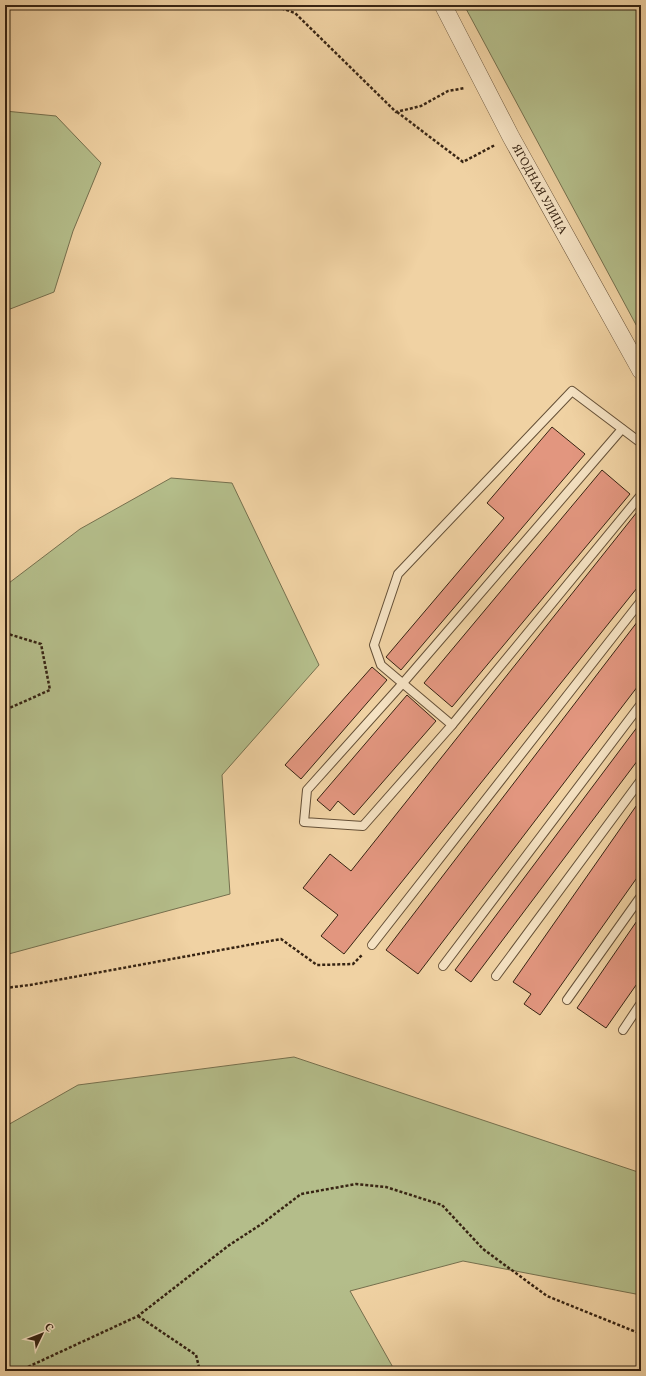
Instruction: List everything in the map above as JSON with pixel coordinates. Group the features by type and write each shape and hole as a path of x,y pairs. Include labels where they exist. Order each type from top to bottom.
{"street":[{"name":"ЯГОДНАЯ УЛИЦА","path":"443,5 511,136 641,372"}],"lane":[{"path":"452,725 381,665 374,645 398,574 572,391 641,443"},
{"path":"622,429 403,683 307,790 304,822 363,826 452,725 641,495"},
{"path":"372,945 641,601"},
{"path":"442,966 641,704"},
{"path":"496,976 641,780"},
{"path":"567,1000 641,896"},
{"path":"623,1030 641,1003"}],"path":[{"path":"272,5 296,13 396,112 463,162 511,136"},
{"path":"396,112 420,106 448,91 484,84"},
{"path":"5,633 42,644 50,690 5,710"},
{"path":"5,988 30,985 281,939 317,965 353,964 372,945"},
{"path":"19,1371 138,1316 228,1246 263,1223 301,1194 356,1184 386,1187 442,1205 483,1249 547,1296 641,1334"},
{"path":"138,1316 196,1355 200,1371"}],"green space":[{"path":"464,5 641,5 641,334"},
{"path":"5,111 56,116 101,163 73,231 54,292 5,311"},
{"path":"171,478 232,483 319,665 222,775 230,894 5,955 5,586 80,529"},
{"path":"294,1057 641,1173 641,1295 463,1261 350,1291 395,1371 5,1371 6,1126 78,1085"}],"building":[{"path":"552,427 585,454 401,670 386,657 504,518 487,503"},
{"path":"602,470 630,494 452,707 424,683"},
{"path":"641,507 641,583 344,954 321,936 338,915 303,888 330,854 351,871"},
{"path":"641,617 641,682 418,974 386,950"},
{"path":"372,667 387,680 301,779 285,765"},
{"path":"407,695 436,721 354,815 338,801 330,811 317,800"},
{"path":"641,722 641,756 471,982 455,970"},
{"path":"641,799 641,872 540,1015 524,1004 531,994 513,982"},
{"path":"641,915 641,978 606,1028 577,1008"}]}
